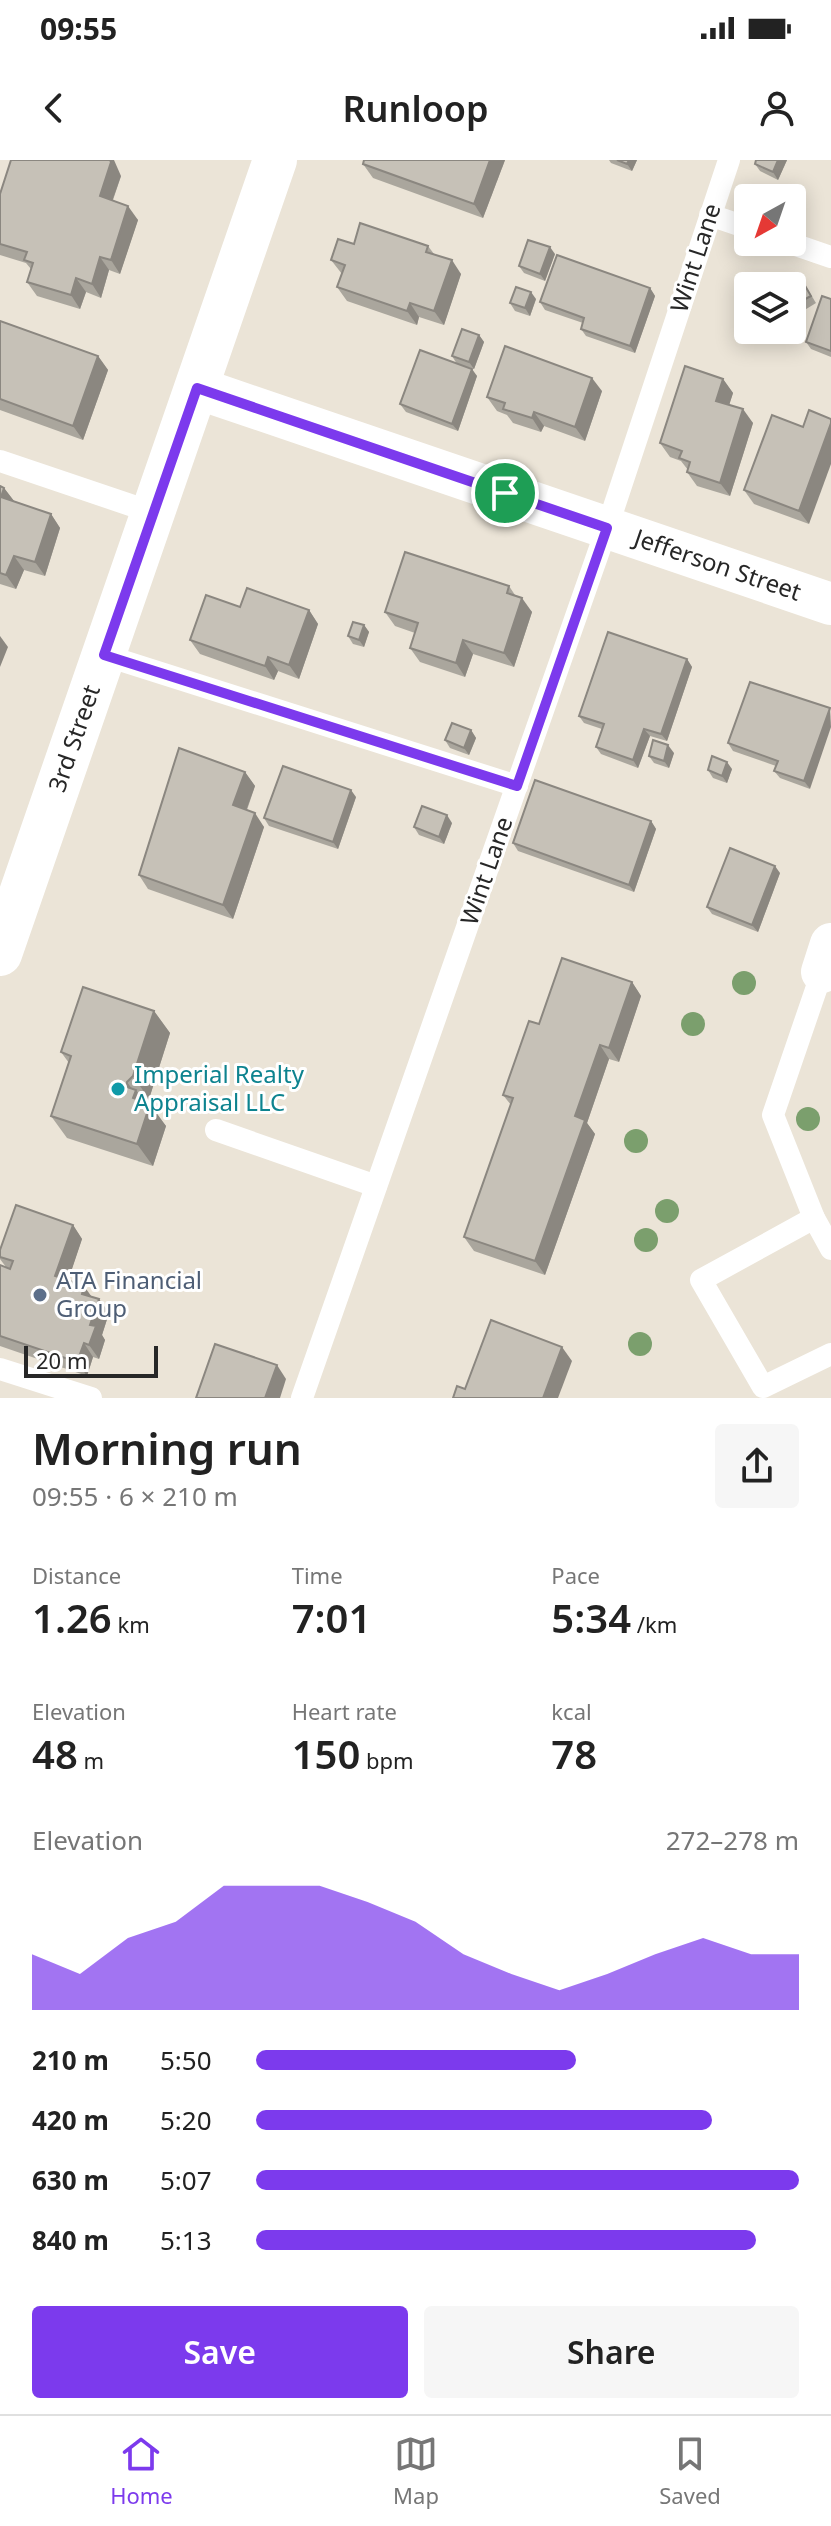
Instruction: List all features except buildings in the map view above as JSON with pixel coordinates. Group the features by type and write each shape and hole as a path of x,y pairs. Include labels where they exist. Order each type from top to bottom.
{"main road":[{"name":"3rd Street","path":"0,954 275,160"}],"street":[{"name":"Jefferson Street","path":"197,388 831,604"}],"lane":[{"name":"Wint Lane","path":"302,1398 607,528 729,160"},
{"path":"710,215 734,223"},
{"path":"806,248 831,257"},
{"path":"0,461 154,513"},
{"path":"104,655 517,786"},
{"path":"828,963 773,1115 814,1218 831,1249"},
{"path":"216,1130 376,1186"},
{"path":"814,1218 701,1280 763,1387 831,1354"},
{"path":"0,1369 91,1398"}],"place":[{"name":"Imperial Realty Appraisal LLC","path":"118,1089"},
{"name":"ATA Financial Group","path":"40,1295"}],"route":[{"path":"197,388 505,493 607,528 517,786 104,655 197,388"}]}
